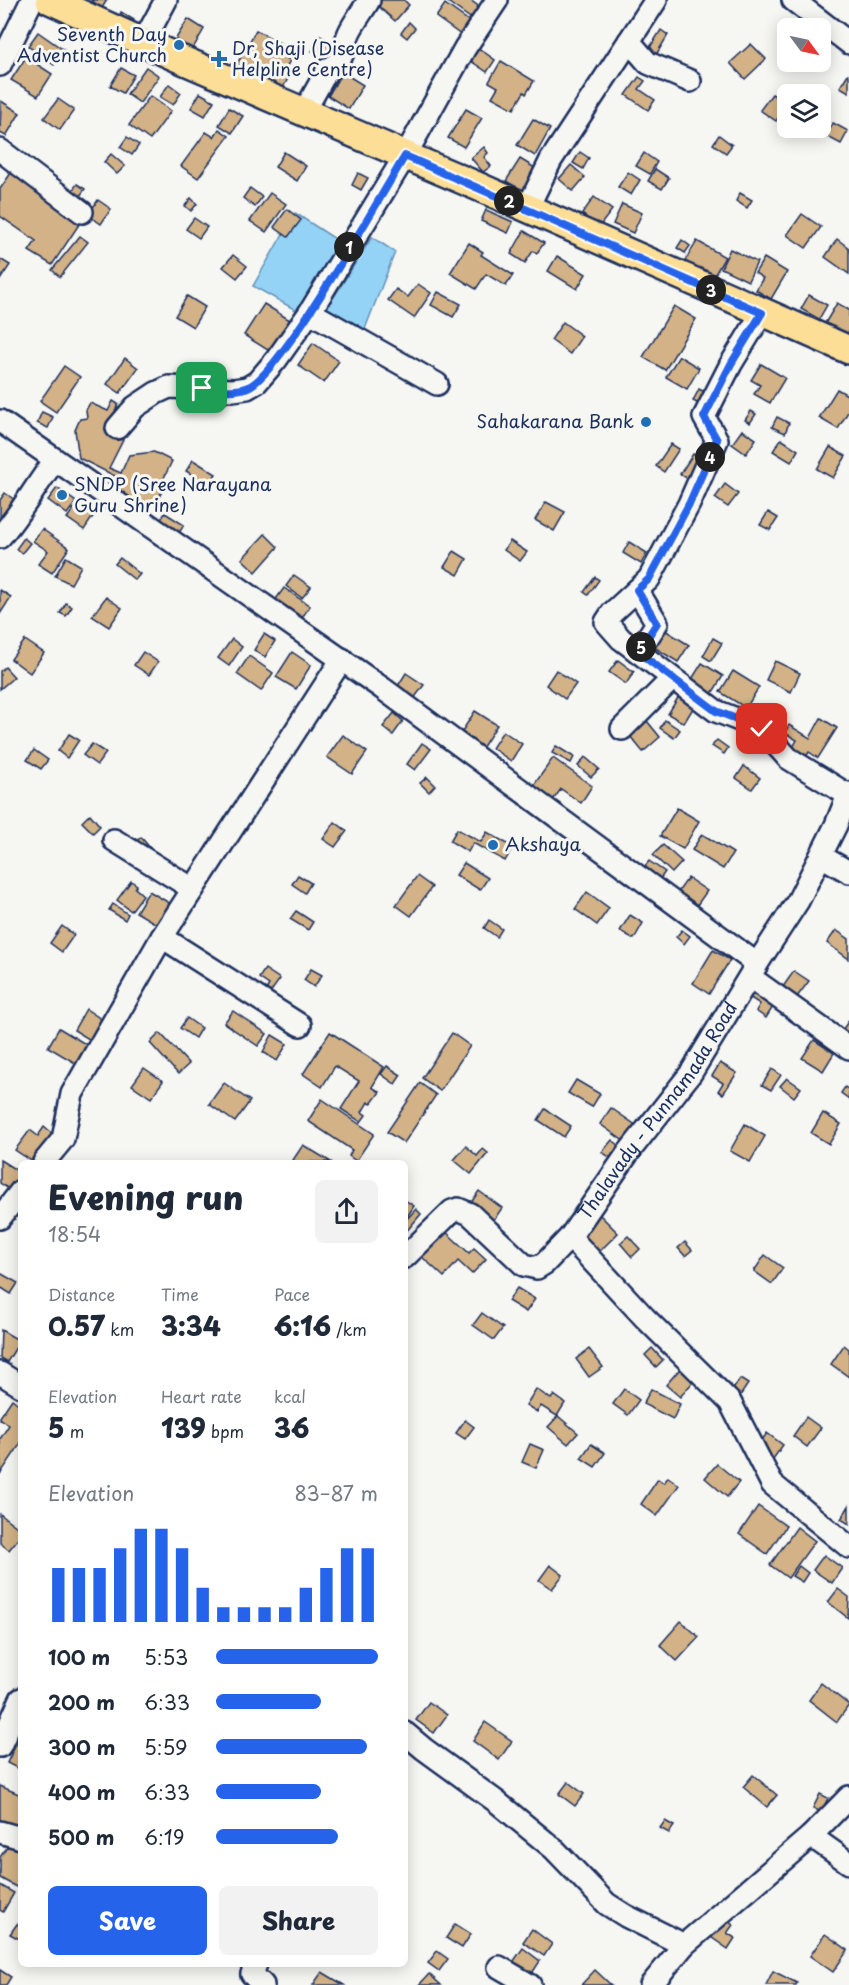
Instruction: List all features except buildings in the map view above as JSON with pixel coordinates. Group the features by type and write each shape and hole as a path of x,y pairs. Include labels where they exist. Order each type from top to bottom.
{"main road":[{"path":"50,0 849,350"}],"street":[{"path":"0,65 32,0"},
{"path":"144,42 166,0"},
{"path":"304,112 328,69 335,67 346,49 349,34 369,0"},
{"path":"117,428 135,407 169,387 232,390 247,388 257,382 276,360 310,312 405,156 465,48 497,0"},
{"path":"527,209 551,160 656,0"},
{"path":"793,0 812,18"},
{"path":"831,32 849,43"},
{"path":"629,41 648,63 690,81"},
{"path":"0,150 82,212"},
{"path":"310,312 437,384"},
{"path":"762,313 731,364 704,417 717,440 689,504 649,579 612,613 606,622 621,639 716,711 762,729 788,758 849,794"},
{"path":"0,421 342,659 753,970 849,1048"},
{"path":"0,537 16,519 38,482 55,460"},
{"path":"637,590 657,623 638,652"},
{"path":"46,1160 63,1139 72,1094 162,937 342,659"},
{"path":"622,729 672,679"},
{"name":"Thalavady - Punnamada Road","path":"408,1254 452,1210 458,1209 470,1214 524,1265 529,1267 537,1268 545,1263 570,1237 628,1153 692,1073 753,970 798,901 849,794"},
{"path":"114,840 193,889"},
{"path":"821,856 849,872"},
{"path":"162,937 300,1025"},
{"path":"0,1218 18,1195"},
{"path":"570,1237 645,1318 730,1402 772,1484 849,1547"},
{"path":"0,1373 18,1384"},
{"path":"0,1746 18,1706"},
{"path":"408,1735 497,1802 554,1849 606,1905 684,1945"},
{"path":"651,1985 684,1945 811,1836 849,1797"},
{"path":"0,1832 18,1837"},
{"path":"811,1836 849,1863"},
{"path":"255,1967 252,1974 263,1985"},
{"path":"499,1967 530,1985"}],"water":[{"path":"295,213 340,242 299,312 253,286"},
{"path":"372,237 395,252 363,334 323,314"}],"place":[{"name":"Seventh Day Adventist Church","path":"179,45"},
{"name":"Dr, Shaji (Disease Helpline Centre)","path":"219,59"},
{"name":"Sahakarana Bank","path":"646,422"},
{"name":"SNDP (Sree Narayana Guru Shrine)","path":"62,495"},
{"name":"Akshaya","path":"493,845"}],"route":[{"path":"202,388 232,390 247,388 257,382 276,360 310,312 405,156 762,313 731,364 704,417 717,440 689,504 649,579 637,590 657,623 638,652 716,711 762,729"}]}
